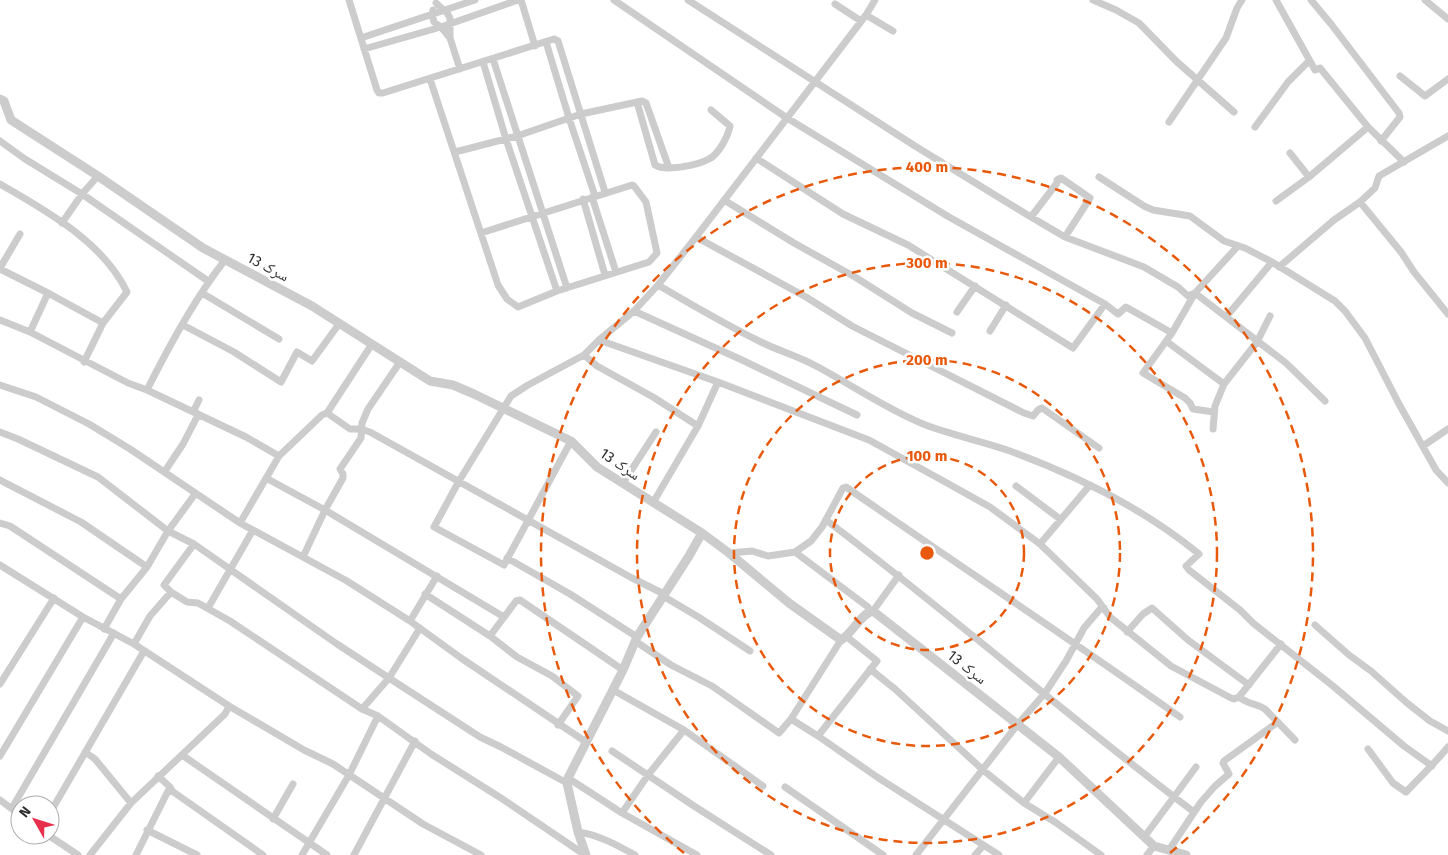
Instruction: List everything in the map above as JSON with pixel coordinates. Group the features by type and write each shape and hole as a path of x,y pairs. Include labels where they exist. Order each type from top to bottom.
{"street":[{"path":"349,0 379,93 430,79 554,39 558,41 606,192"},
{"path":"361,38 475,0"},
{"path":"364,50 441,27 519,0 535,46"},
{"path":"614,0 787,118 949,217 1105,304 1118,314 1126,307 1172,333"},
{"path":"688,0 753,40 915,146 1065,237 1144,267 1178,287 1188,296 1196,292"},
{"path":"571,442 504,565 434,527 458,482 511,396 584,355 598,340 634,311 658,285 864,18 875,0"},
{"path":"1093,0 1139,23 1148,34 1197,80 1234,112"},
{"path":"1169,122 1226,38 1237,8 1242,0"},
{"path":"1276,0 1315,70 1320,68 1368,127 1404,162"},
{"path":"1311,0 1399,113 1400,117 1381,141"},
{"path":"1425,0 1448,19"},
{"path":"435,2 448,13 450,38 460,69"},
{"path":"435,2 432,14 434,22 450,38"},
{"path":"835,4 893,31"},
{"path":"546,42 616,272"},
{"path":"492,59 566,288"},
{"path":"1255,127 1288,82 1309,61"},
{"path":"483,62 506,139 557,292"},
{"path":"1400,76 1425,96 1448,79"},
{"path":"430,79 455,152 480,233 498,285 507,299 518,307 566,288 650,262 657,253 646,202 634,186 583,199 480,233"},
{"name":"سرک 13","path":"0,99 4,102 11,120 98,176 203,248 312,306 430,381 453,385 571,442 597,467 654,501 702,533 789,603 844,639"},
{"path":"455,152 517,136 581,114 642,100 646,103 669,168"},
{"path":"637,102 655,165 658,167 669,168 711,159 729,134 730,126 711,110"},
{"path":"1276,201 1309,177 1368,127"},
{"path":"1279,267 1334,220 1360,202 1375,188 1379,176 1448,136"},
{"path":"0,141 25,159 82,194 208,282"},
{"path":"1290,154 1309,177"},
{"path":"756,158 843,214 908,245 1073,348 1105,304"},
{"path":"62,223 82,194 98,176"},
{"path":"1099,177 1153,210 1190,216 1224,241 1272,262 1335,301 1365,338 1398,404 1436,470 1448,484"},
{"path":"1032,217 1057,183 1057,180 1061,178 1090,198 1065,237"},
{"path":"1,187 62,223 91,244 108,264 127,292 103,323 84,362"},
{"path":"583,199 606,275"},
{"path":"724,200 912,313 952,333"},
{"path":"1360,202 1448,314"},
{"path":"20,234 0,269 103,323"},
{"path":"696,237 806,297 852,326 1024,412 1033,416 1042,408 1099,448"},
{"path":"1214,412 1193,409 1185,398 1143,373 1172,333 1196,292 1238,246"},
{"path":"147,390 208,282 225,260"},
{"path":"1226,317 1272,262"},
{"path":"658,285 763,344 816,366 904,415 924,424 1009,450 1090,485 1147,515 1199,554 1186,566 1189,570 1404,746 1432,766"},
{"path":"957,312 975,286"},
{"path":"1196,292 1286,364 1325,401"},
{"path":"30,332 48,293"},
{"path":"202,293 280,339"},
{"path":"990,330 1006,305"},
{"path":"634,311 749,363 857,416"},
{"path":"1213,429 1215,406 1224,384 1257,342 1270,316"},
{"path":"0,320 30,332 84,362 246,437 279,456"},
{"path":"183,325 234,352 281,382 297,352 312,361 339,324"},
{"path":"598,340 718,382 869,440 990,508 1040,544 1097,599 1110,617 1127,632 1171,666 1231,698 1238,697 1281,644"},
{"path":"1166,341 1224,384"},
{"path":"240,523 279,456 322,415 327,413 372,344"},
{"path":"584,355 597,366 653,397 698,426"},
{"path":"303,557 325,510 343,478 340,469 361,438 368,409 400,362"},
{"path":"654,501 698,426 718,382"},
{"path":"0,385 20,390 59,407 130,449 240,523 347,581 410,621 460,658 586,742"},
{"path":"198,415 194,410 199,400"},
{"path":"327,413 350,429 362,429 370,432 528,519 663,595 750,651"},
{"path":"165,472 183,444 198,415"},
{"path":"1423,446 1448,429"},
{"path":"0,432 98,477 168,531 194,544 230,571 480,737 567,781 697,855"},
{"path":"623,483 656,432"},
{"path":"266,478 325,510 504,617"},
{"path":"0,480 82,522 148,567"},
{"path":"1040,544 1090,485"},
{"path":"1016,486 1060,519"},
{"path":"729,553 752,551 768,556 795,552 811,541 826,520 839,494 846,487 1180,717"},
{"path":"104,629 121,599 148,567 168,531 195,494"},
{"path":"826,520 899,575 1194,812"},
{"path":"0,523 10,526 121,599"},
{"path":"208,608 253,530"},
{"path":"585,855 567,781 623,670 636,639 702,533"},
{"path":"194,544 164,585 171,592 187,602 198,603 208,608 362,709 378,716 431,754 501,798 585,855"},
{"path":"795,552 868,607 871,612"},
{"path":"507,558 570,594 671,665 712,686 779,733 791,719 844,639 871,612 899,575"},
{"path":"0,566 83,617 134,644 229,706 304,750 333,764 423,824 481,855"},
{"path":"410,621 437,576"},
{"path":"134,644 150,616 171,592"},
{"path":"425,594 490,636 517,657 552,676 578,696 558,725"},
{"path":"0,684 54,598"},
{"path":"490,636 516,601 520,600 623,670"},
{"path":"916,855 1044,693 1066,662 1084,628 1101,608 1104,608"},
{"path":"1127,632 1143,614 1152,608 1188,640 1249,685"},
{"name":"سرک 13","path":"871,612 1059,757 1154,846"},
{"path":"0,756 83,617"},
{"path":"1315,626 1407,703 1448,731"},
{"path":"362,709 389,678 420,628"},
{"path":"20,795 114,633"},
{"path":"818,736 877,660 844,639"},
{"path":"60,796 144,651"},
{"path":"870,669 983,770 1024,803 1102,855"},
{"path":"613,690 684,730 763,786"},
{"path":"1238,697 1265,709 1295,740"},
{"path":"90,855 131,803 225,714 229,706"},
{"path":"302,855 349,775 378,716"},
{"path":"791,719 942,820 999,855"},
{"path":"1169,850 1194,812 1215,786 1229,774 1223,763 1224,761 1278,722"},
{"path":"622,813 648,775 684,730"},
{"path":"354,855 415,741"},
{"path":"1368,749 1393,783 1406,792 1448,747"},
{"path":"612,751 772,855"},
{"path":"85,752 95,759 131,803"},
{"path":"182,756 327,855"},
{"path":"1024,803 1059,757"},
{"path":"1145,836 1196,767"},
{"path":"158,776 172,791 263,855"},
{"path":"273,819 293,784"},
{"path":"136,855 170,787"},
{"path":"785,787 883,855"},
{"path":"147,830 198,855"},
{"path":"578,832 590,834 635,855"},
{"path":"60,843 78,855"},
{"path":"975,855 983,846"},
{"path":"1147,855 1154,846 1186,855"}]}
